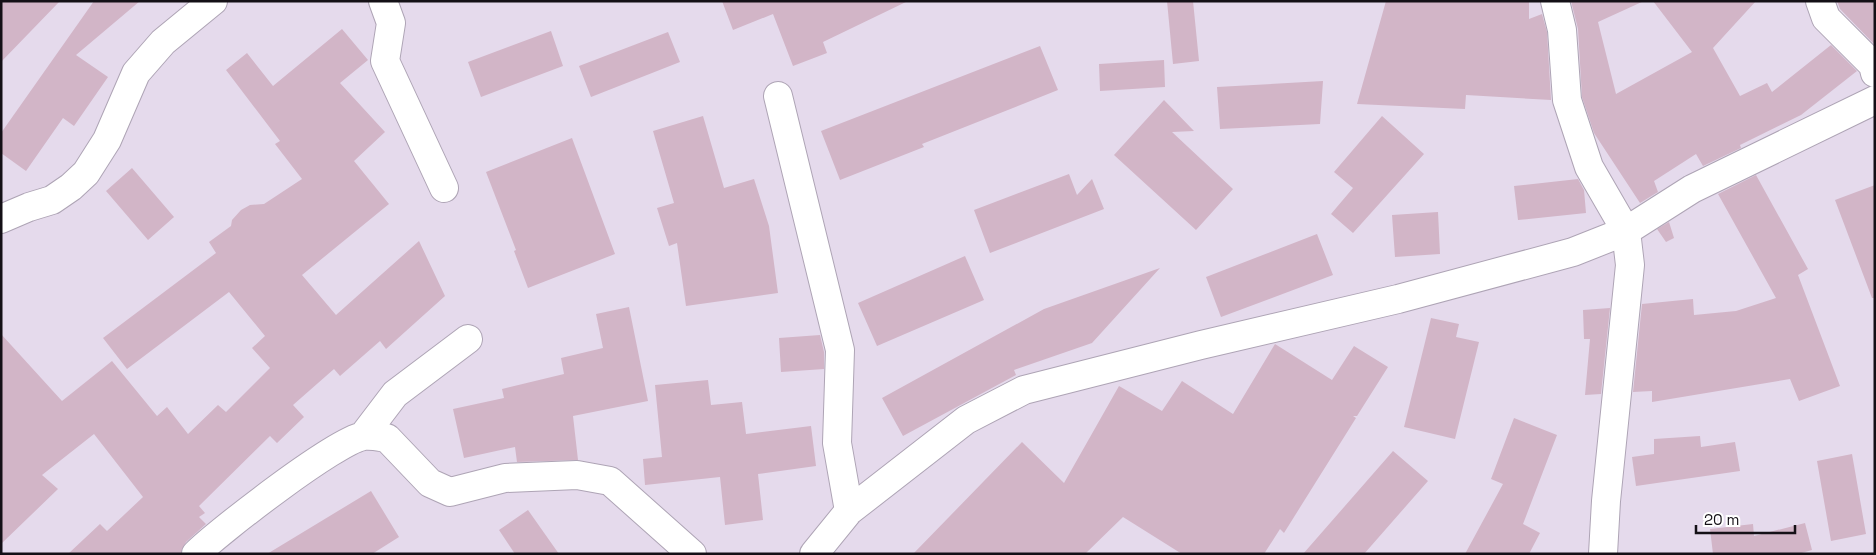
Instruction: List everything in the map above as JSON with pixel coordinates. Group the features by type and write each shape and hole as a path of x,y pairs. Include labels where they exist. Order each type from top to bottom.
{"street":[{"path":"1,219 52,200 71,187 86,173 106,140 136,74 163,42 213,1"},
{"path":"383,1 391,23 385,61 444,188"},
{"path":"1555,1 1562,30 1567,100 1589,167 1626,231 1630,265 1606,502 1603,554"},
{"path":"1820,1 1826,18 1873,65 1875,73"},
{"path":"778,96 840,350 837,443 849,511"},
{"path":"814,554 849,511 966,420 1024,390 1201,345 1398,299 1573,252 1626,231 1692,189 1875,100"},
{"path":"196,554 214,536 328,454 363,436 395,394 468,338"},
{"path":"363,436 387,438 430,483 450,492 505,478 576,475 610,481 692,554"}],"building":[{"path":"1,1 60,1 1,62"},
{"path":"94,1 140,1 76,55 108,77 74,126 63,118 26,171 1,153 1,133"},
{"path":"722,1 908,1 823,42 827,53 793,66 773,14 733,30"},
{"path":"1167,1 1193,1 1199,61 1173,64"},
{"path":"1386,1 1529,1 1529,19 1542,14 1547,32 1551,100 1466,95 1465,109 1357,104"},
{"path":"1571,1 1644,1 1598,22 1616,94 1692,52 1653,1 1756,1 1713,48 1740,96 1767,83 1772,92 1831,45 1857,71 1801,115 1740,145 1741,148 1703,166 1696,154 1654,181 1658,192 1640,203 1594,133 1582,97 1578,29"},
{"path":"1837,1 1875,1 1875,45 1840,9"},
{"path":"342,29 368,60 340,83 385,132 354,161 389,204 302,275 336,315 419,241 445,296 386,349 380,341 340,376 334,369 293,405 304,417 277,443 270,436 199,506 205,513 199,517 206,524 186,542 181,554 68,554 100,524 107,531 143,497 94,434 42,475 58,489 1,544 1,334 62,401 112,361 157,416 167,407 188,434 218,405 226,412 270,368 252,348 265,336 229,292 127,369 103,338 216,253 209,242 231,226 232,220 241,210 250,205 264,204 302,179 275,144 280,141 226,70 247,53 273,86"},
{"path":"551,31 563,66 481,97 468,62"},
{"path":"668,32 680,62 591,97 579,66"},
{"path":"1040,46 1058,90 922,144 924,147 840,180 821,131"},
{"path":"1164,60 1165,87 1100,91 1099,64"},
{"path":"1323,81 1320,124 1220,129 1217,87"},
{"path":"1164,100 1194,131 1172,132 1233,189 1196,230 1114,155"},
{"path":"703,116 724,188 754,179 769,226 778,293 686,306 677,243 669,246 657,208 674,203 653,131"},
{"path":"1382,116 1424,154 1353,233 1331,214 1353,188 1334,172"},
{"path":"572,138 615,254 528,288 514,251 516,250 486,172"},
{"path":"132,168 174,217 148,240 106,191"},
{"path":"1069,174 1077,195 1092,179 1104,209 990,253 974,210"},
{"path":"1756,175 1808,269 1798,275 1840,386 1799,401 1790,379 1652,402 1652,391 1633,392 1642,304 1693,299 1694,315 1736,311 1776,298 1718,194"},
{"path":"1578,179 1584,190 1586,213 1518,220 1514,186"},
{"path":"1875,185 1875,298 1872,298 1835,200"},
{"path":"1438,212 1440,254 1395,257 1392,215"},
{"path":"1669,222 1674,238 1666,242 1657,229"},
{"path":"1317,234 1333,275 1221,317 1206,277"},
{"path":"965,256 984,300 877,346 858,303"},
{"path":"1160,268 1092,343 1014,370 1016,375 903,436 882,398 1044,309"},
{"path":"629,307 648,401 573,416 578,460 517,462 515,447 464,458 453,409 504,398 502,389 564,374 561,358 603,348 596,314"},
{"path":"1610,308 1601,394 1585,395 1590,339 1584,339 1583,310"},
{"path":"1431,318 1459,324 1456,337 1479,342 1455,439 1404,427"},
{"path":"820,335 824,352 824,369 781,372 779,338"},
{"path":"1275,344 1332,380 1354,346 1388,367 1357,416 1353,416 1356,418 1284,533 1280,529 1264,554 1182,554 1123,517 1085,554 913,554 1022,442 1064,483 1119,386 1162,411 1182,381 1233,414"},
{"path":"708,380 711,405 742,402 746,434 811,426 816,466 758,474 763,520 725,525 720,477 645,485 643,459 662,457 655,385"},
{"path":"1514,418 1557,435 1523,524 1540,533 1529,554 1465,554 1503,484 1491,479"},
{"path":"1700,436 1701,447 1735,442 1740,471 1636,486 1632,457 1654,454 1654,439"},
{"path":"1393,451 1428,481 1364,554 1303,554"},
{"path":"1852,454 1866,534 1831,541 1817,461"},
{"path":"371,491 399,537 372,554 267,554"},
{"path":"528,510 559,554 515,554 499,530"},
{"path":"1805,523 1812,550 1798,554 1713,554 1710,529 1753,524 1754,536"}]}
